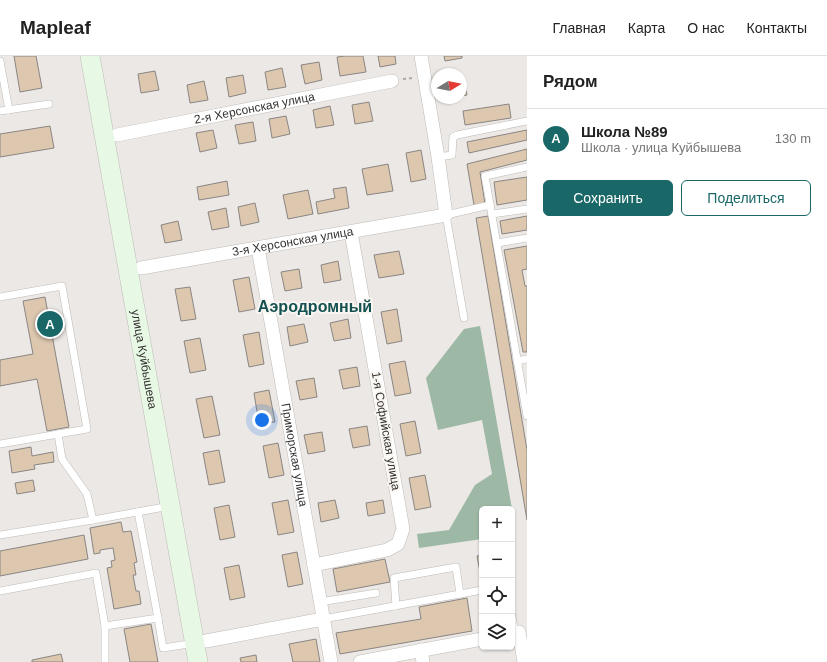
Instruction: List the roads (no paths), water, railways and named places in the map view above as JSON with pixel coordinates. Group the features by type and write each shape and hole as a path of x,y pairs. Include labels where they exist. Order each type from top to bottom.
{"main road":[{"name":"улица Куйбышева","path":"90,56 111,136"},
{"name":"улица Куйбышева","path":"103,56 111,136 134,269 201,642 210,662"},
{"name":"улица Куйбышева","path":"198,662 201,642"}],"street":[{"path":"421,56 446,214"},
{"name":"2-я Херсонская улица","path":"111,136 392,81"},
{"name":"3-я Херсонская улица","path":"134,269 351,232 446,214"},
{"name":"1-я Софийская улица","path":"314,565 387,550 398,544 403,530 351,232"},
{"name":"Приморская улица","path":"258,248 331,662"},
{"path":"201,642 323,619"},
{"path":"515,633 524,662"},
{"path":"360,662 422,656 479,640"}],"lane":[{"path":"0,61 9,110"},
{"path":"0,112 49,104"},
{"path":"438,157 452,154 453,137 457,135 527,121"},
{"path":"527,167 485,176 527,416"},
{"path":"464,318 446,214 490,205"},
{"path":"492,214 527,209"},
{"path":"497,243 527,238"},
{"path":"0,296 62,286 87,429 0,444"},
{"path":"517,361 527,359"},
{"path":"58,434 62,459 87,494 92,520"},
{"path":"0,535 176,505"},
{"path":"138,512 163,648 201,642"},
{"path":"396,606 394,578 456,568 460,594"},
{"path":"0,591 96,573 104,626 105,662"},
{"path":"323,619 479,591"},
{"path":"320,602 376,593"},
{"path":"104,626 158,618"}],"place":[{"name":"Школа №89","path":"50,324"}],"district":[{"name":"Аэродромный","path":"315,306"}]}
